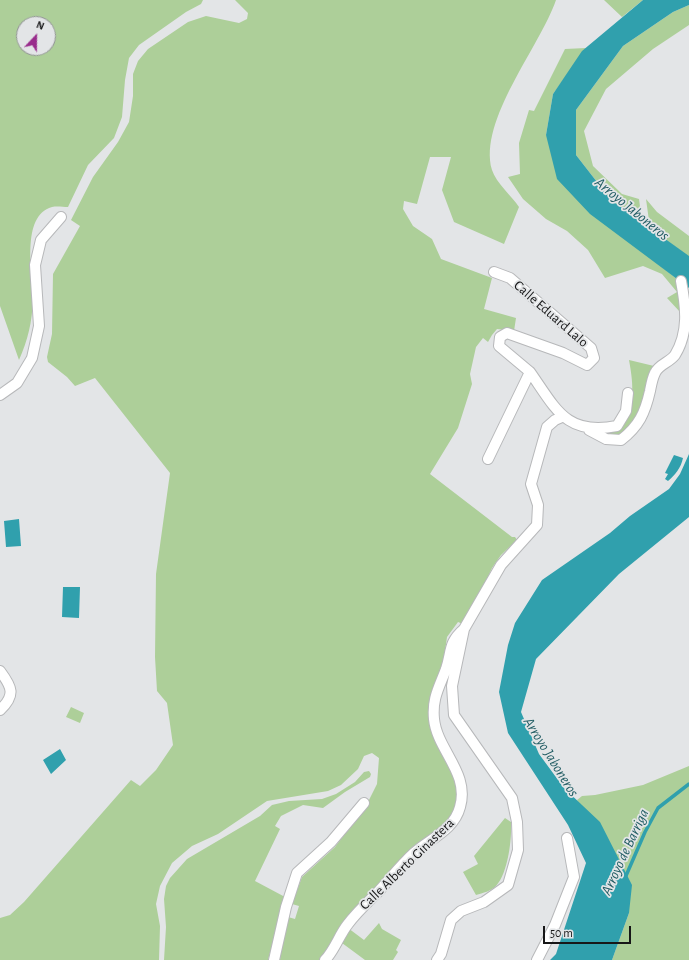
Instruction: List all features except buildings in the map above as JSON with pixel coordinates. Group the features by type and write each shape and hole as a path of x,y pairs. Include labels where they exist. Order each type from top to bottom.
{"street":[{"path":"0,395 17,383 32,358 39,326 35,265 41,240 61,217"},
{"name":"Calle Eduard Lalo","path":"494,272 510,278 591,348 594,358 587,365 535,342 507,334 500,337 499,346 530,372"},
{"path":"488,459 530,372 562,417 606,439 621,440 634,430 644,413 654,374 662,364 674,357 682,342 687,315 681,281"},
{"path":"587,429 617,426 626,411 628,393"},
{"path":"437,960 441,954 451,920 460,911 484,902 508,885 518,850 516,822 512,798 454,715 452,686 464,630 501,565 537,525 538,505 531,484 547,427 555,420 562,417"},
{"name":"Calle Alberto Ginastera","path":"325,960 347,925 358,912 414,853 436,838 454,821 460,807 462,793 455,766 440,740 434,720 434,696 446,669 453,638 464,630"},
{"path":"0,671 11,688 10,698 0,710"},
{"path":"274,960 286,907 298,873 331,842 364,803"},
{"path":"537,960 555,925 574,877 567,838"}],"green space":[{"path":"0,0 203,0 201,4 186,12 139,45 129,58 125,80 122,117 114,138 88,165 68,207 52,207 42,213 36,222 30,248 33,300 32,316 25,345 19,360 0,306"},
{"path":"235,0 556,0 548,19 513,84 494,129 490,150 492,170 500,185 519,207 504,244 454,222 442,190 451,157 430,157 417,204 404,201 403,209 413,226 432,239 441,259 492,278 484,309 516,318 514,331 497,329 488,342 483,338 476,347 470,374 472,384 458,428 430,474 517,540 501,555 492,568 479,596 463,624 458,622 447,637 443,666 430,703 459,796 454,813 441,830 411,851 321,960 280,960 281,947 288,917 295,919 299,906 292,904 302,877 335,847 367,804 377,784 379,758 372,753 364,756 358,769 341,785 328,791 267,801 218,834 192,846 172,863 160,886 156,904 160,926 159,960 0,960 0,918 10,915 24,902 131,780 140,786 156,770 173,745 167,703 157,691 155,657 156,574 170,473 95,378 75,386 67,377 48,362 47,357 52,334 53,274 80,226 71,220 93,177 118,142 129,122 133,96 133,74 138,61 148,49 188,22 206,16 239,23 247,19 248,13"},
{"path":"604,0 643,0 622,17"},
{"path":"689,5 689,25 653,49 606,89 584,131 593,166 622,194 639,199 642,222 611,200 576,155 576,110 623,46 673,12"},
{"path":"586,48 553,94 546,135 657,263 677,279 680,312 667,298 677,292 662,274 643,266 605,278 588,250 567,231 546,219 523,199 508,177 520,174 519,143 529,110 534,111 565,49"},
{"path":"646,199 657,212 689,236 689,257 650,228"},
{"path":"629,360 654,366 641,413 621,436 599,433 620,429 625,421 632,396 632,379"},
{"path":"71,707 84,713 80,723 66,717"},
{"path":"689,766 689,960 612,960 629,913 577,800 582,796 595,795 643,785"},
{"path":"369,771 371,774 370,777 345,792 323,808 303,805 281,816 275,826 280,829 255,881 285,897 268,960 164,960 166,927 164,899 166,886 170,878 187,859 260,816 272,805 289,801 322,799 336,794 355,782 364,772"},
{"path":"505,818 511,822 511,829 510,846 504,873 494,888 476,895 463,872 478,864 474,856"},
{"path":"379,923 382,929 401,940 396,950 398,952 393,960 365,960 342,943 348,928 364,940"}],"water":[{"path":"643,0 689,0 689,5 673,12 623,46 576,110 576,155 611,200 689,256 689,288 590,214 557,179 546,135 553,94 582,51"},
{"path":"689,454 689,517 619,574 536,659 521,712 539,754 564,788 600,822 632,885 629,913 612,960 550,960 556,954 586,863 568,825 508,733 499,692 508,645 515,623 542,580 610,533 630,516 669,489 680,474"},
{"path":"674,455 683,458 681,465 668,481 665,479 668,474 665,473"},
{"path":"19,519 21,546 6,547 4,521"},
{"path":"63,587 80,587 79,618 62,617"},
{"path":"60,749 66,760 51,774 43,760"}],"waterway":[{"name":"Arroyo de Barriga","path":"625,878 645,832 658,808 689,784"}],"water label":[{"name":"Arroyo Jaboneros","path":"632,209"},
{"name":"Arroyo Jaboneros","path":"551,757"}]}
